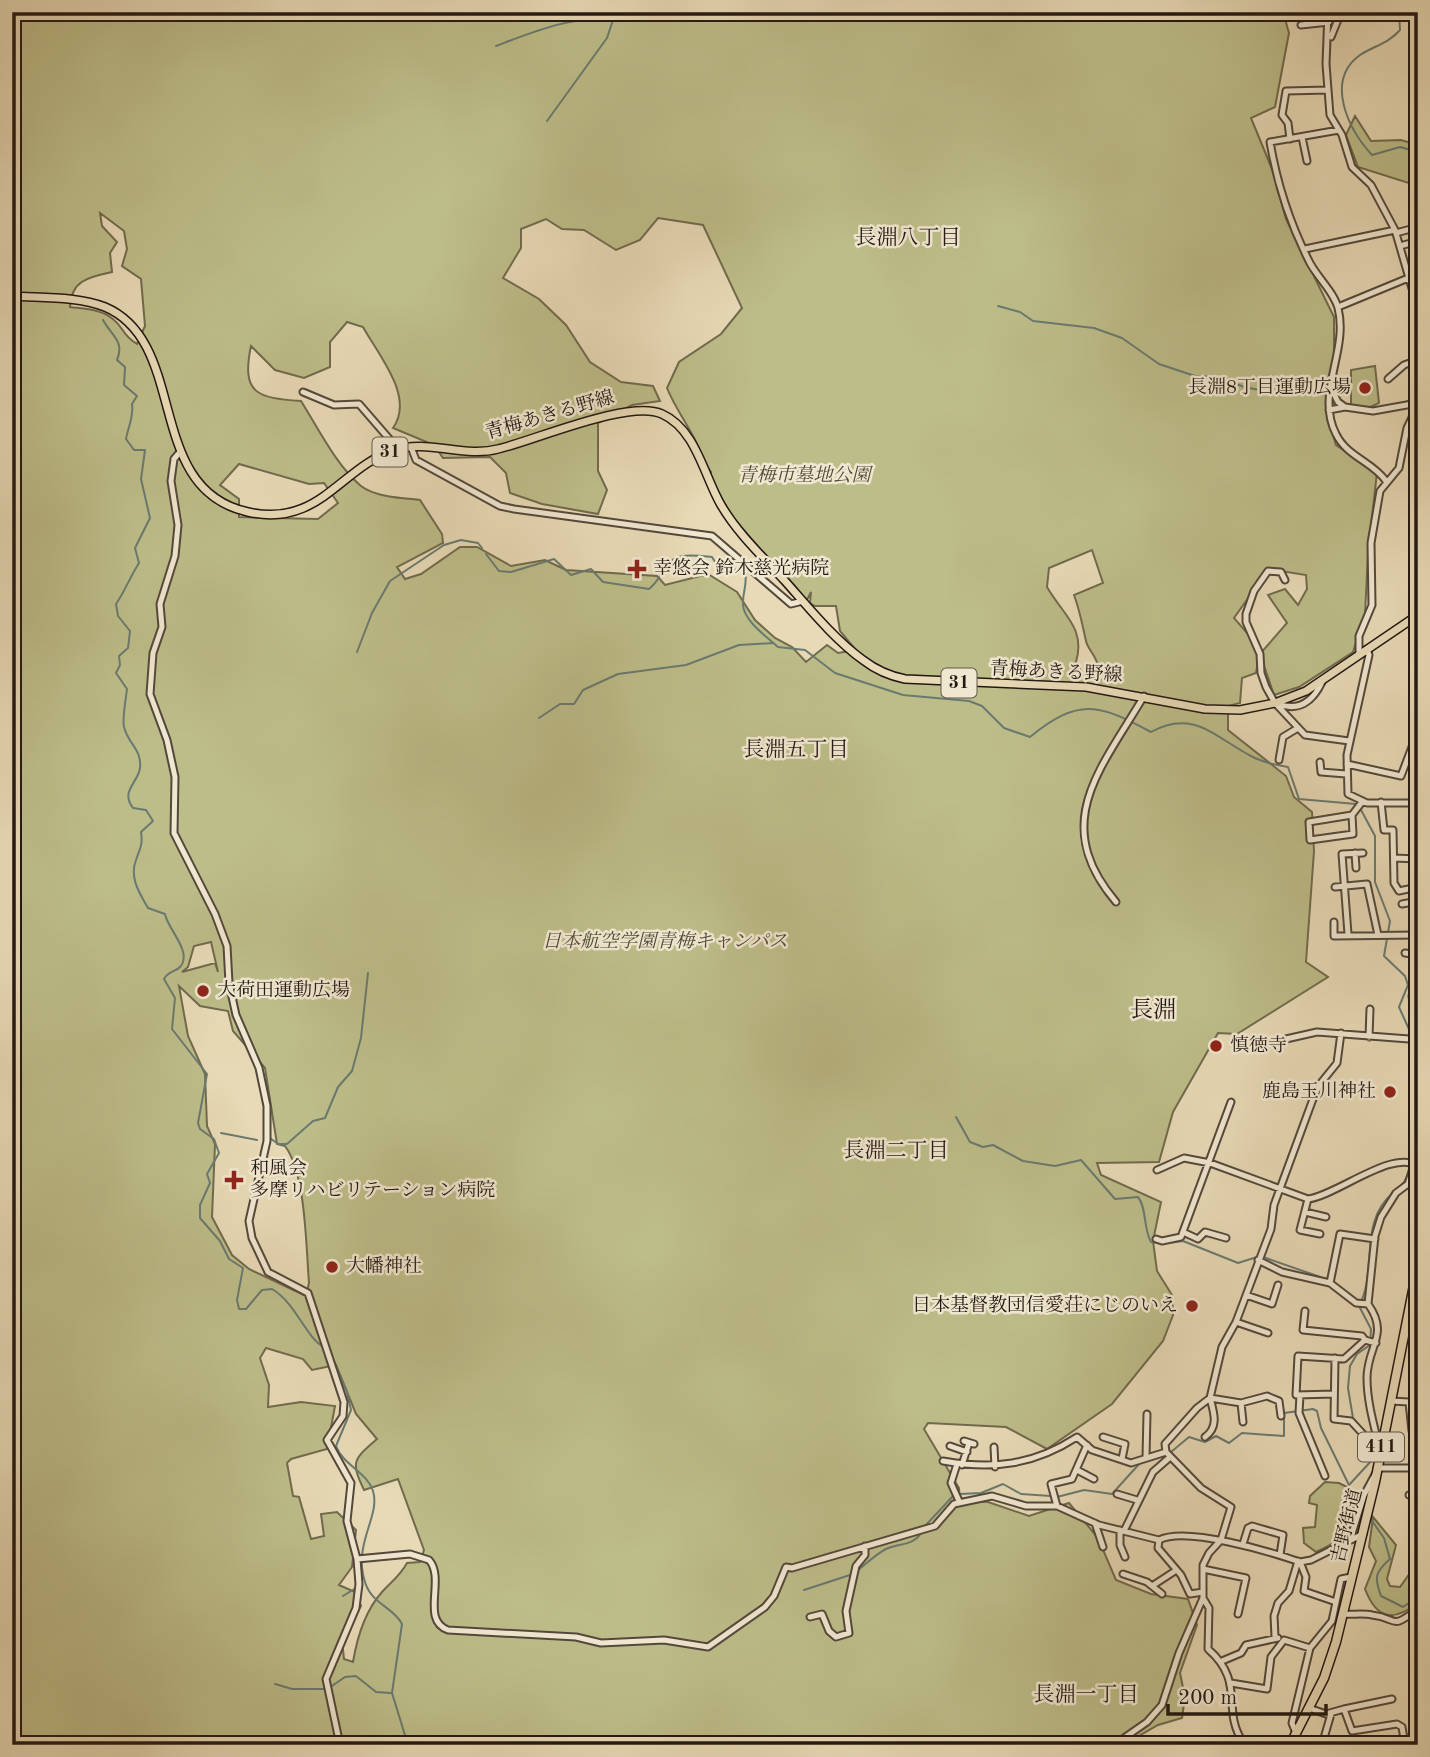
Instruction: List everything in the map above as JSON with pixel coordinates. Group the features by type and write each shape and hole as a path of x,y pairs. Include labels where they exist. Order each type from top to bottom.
{"highway":[{"name":"吉野街道","path":"1290,1745 1332,1655 1363,1534 1363,1513 1377,1470 1418,1265"}],"main road":[{"name":"青梅あきる野線","path":"12,296 92,303 117,314 132,325 150,355 180,452 196,479 209,493 236,509 265,514 287,512 317,502 377,458 398,449 411,447 490,451 627,411 640,410 661,414 685,432 733,524 850,651 896,677 929,682 1086,687 1219,710 1275,703 1322,682 1418,615"}],"street":[{"path":"1328,12 1330,116 1339,130 1352,167 1371,185 1395,232 1418,310"},
{"path":"1328,43 1342,12"},
{"path":"1401,13 1418,20"},
{"path":"1301,25 1329,22"},
{"path":"1290,139 1288,123 1282,115 1286,91 1328,90"},
{"path":"1339,130 1270,142 1277,181 1305,249 1338,307 1338,355 1328,396 1334,430 1342,444 1354,456 1376,468 1386,481"},
{"path":"1302,137 1307,161"},
{"path":"1305,249 1418,227"},
{"path":"1400,246 1418,241"},
{"path":"1338,307 1418,274"},
{"path":"1388,379 1404,365 1418,360"},
{"path":"1330,386 1342,408"},
{"path":"303,392 334,405 359,404 398,449"},
{"path":"1329,410 1342,408 1373,411 1418,404"},
{"path":"1359,654 1356,649 1359,636 1372,605 1372,533 1382,485 1399,468 1407,428 1418,404"},
{"path":"411,447 416,460 500,506 712,536 772,592 791,604 803,601"},
{"path":"180,452 174,459 172,481 178,525 175,556 160,604 162,627 153,653 150,694 167,740 175,777 174,834 215,914 227,946 229,983 236,1015 259,1068 267,1106 267,1141 249,1221 252,1238 268,1272 308,1293 345,1407 341,1420 327,1440 351,1483 347,1521 357,1559 359,1586 356,1608 326,1679 340,1745"},
{"path":"1285,580 1281,572 1268,571 1254,591 1246,614 1246,622 1260,654 1261,673 1275,703 1298,728 1310,737 1349,741"},
{"path":"1367,649 1369,655 1349,741 1346,774 1348,794 1357,807 1353,834 1310,840 1309,822 1357,807 1381,802 1418,803"},
{"path":"1116,902 1089,861 1082,824 1084,807 1092,783 1144,696"},
{"path":"1279,760 1283,737 1298,728"},
{"path":"1347,764 1401,776 1418,731"},
{"path":"1320,762 1321,772 1346,774"},
{"path":"1381,802 1384,830 1396,830 1394,883 1400,894 1418,887"},
{"path":"1355,853 1356,868"},
{"path":"1348,934 1342,854 1363,853"},
{"path":"1394,858 1418,859"},
{"path":"1335,887 1367,884 1383,935"},
{"path":"1402,904 1418,901"},
{"path":"1334,922 1334,936 1418,936"},
{"path":"1405,953 1418,955"},
{"path":"1286,1039 1317,1032 1370,1037 1416,1036 1412,996 1418,978"},
{"path":"1370,1009 1370,1037"},
{"path":"1205,1437 1211,1432 1215,1419 1210,1398 1222,1348 1236,1322 1262,1253 1313,1099 1320,1084 1337,1063 1341,1033"},
{"path":"1156,1239 1170,1240 1181,1237 1231,1102"},
{"path":"1363,1304 1372,1239 1381,1217 1396,1193 1408,1184 1412,1164 1418,1154"},
{"path":"1157,1170 1184,1158 1210,1163 1308,1199 1391,1163 1412,1164"},
{"path":"1308,1199 1300,1230 1320,1234"},
{"path":"1305,1212 1326,1217"},
{"path":"1183,1232 1198,1239 1205,1232 1226,1238"},
{"path":"1330,1281 1340,1234 1372,1239"},
{"path":"1258,1260 1282,1272 1330,1281 1363,1304 1377,1319 1370,1341 1368,1391 1377,1438 1382,1442"},
{"path":"1246,1295 1272,1304 1278,1285"},
{"path":"1305,1311 1303,1330 1362,1335 1370,1341"},
{"path":"1236,1322 1268,1333"},
{"path":"1404,1334 1418,1331"},
{"path":"1334,1395 1296,1395 1298,1356 1346,1358 1370,1341"},
{"path":"1335,1359 1334,1419 1351,1421 1363,1434"},
{"path":"1300,1395 1299,1411 1325,1476"},
{"path":"1114,1745 1123,1742 1147,1722 1162,1705 1179,1653 1203,1595 1203,1569 1209,1553 1221,1540 1231,1507 1201,1489 1168,1456 1165,1444 1197,1408 1210,1398 1241,1403 1267,1396 1279,1401 1281,1416"},
{"path":"1391,1401 1409,1402 1412,1431 1418,1435"},
{"path":"1241,1403 1243,1422"},
{"path":"1146,1457 1147,1414"},
{"path":"943,1461 995,1467 1036,1458 1077,1437 1087,1446 1131,1463 1146,1457 1168,1456"},
{"path":"1103,1437 1125,1444 1122,1459"},
{"path":"959,1501 951,1482 969,1443"},
{"path":"950,1446 967,1452"},
{"path":"1057,1506 1051,1484 1072,1479 1087,1446"},
{"path":"994,1447 995,1467"},
{"path":"1125,1557 1120,1545 1122,1530 1153,1472 1168,1456"},
{"path":"1377,1470 1418,1468"},
{"path":"1077,1470 1094,1479"},
{"path":"1117,1494 1137,1500"},
{"path":"1409,1495 1418,1495"},
{"path":"357,1559 410,1554 429,1560 437,1577 435,1616 440,1626 448,1630 576,1637 601,1643 664,1640 708,1647 765,1607 774,1596 786,1567 935,1526 959,1501 992,1496 1027,1506 1057,1506 1096,1523 1159,1540 1167,1536 1221,1540 1299,1562 1311,1560 1363,1534"},
{"path":"1350,1540 1363,1513"},
{"path":"1096,1523 1103,1547"},
{"path":"1243,1545 1248,1528 1252,1526 1283,1535 1280,1555"},
{"path":"1159,1540 1158,1548 1190,1594 1203,1595"},
{"path":"810,1617 822,1614 829,1631 836,1637 849,1633 846,1611 856,1566 865,1555 865,1546"},
{"path":"1299,1562 1306,1577 1304,1591 1336,1602"},
{"path":"1275,1637 1276,1609 1289,1591 1299,1562"},
{"path":"1203,1569 1246,1578 1238,1614"},
{"path":"1152,1586 1175,1571"},
{"path":"1123,1574 1152,1586 1162,1594"},
{"path":"1296,1734 1292,1723 1310,1648 1332,1621 1341,1579 1351,1577"},
{"path":"1203,1595 1209,1608 1208,1649 1222,1661 1231,1683 1235,1723 1243,1742"},
{"path":"1342,1614 1371,1614 1393,1623 1404,1620 1418,1609"},
{"path":"1222,1661 1241,1653 1247,1645 1275,1637 1310,1648"},
{"path":"1231,1683 1267,1689 1271,1657 1284,1640"},
{"path":"1309,1708 1331,1714 1392,1699"},
{"path":"1344,1709 1352,1731 1397,1724 1402,1727 1405,1745"},
{"path":"1322,1745 1331,1714"}],"green space":[{"path":"12,12 1283,12 1289,33 1275,107 1251,118 1272,169 1286,219 1334,317 1334,360 1327,383 1326,410 1336,445 1377,472 1368,553 1365,614 1353,652 1299,687 1274,695 1260,654 1287,623 1268,595 1285,589 1298,605 1307,589 1306,575 1269,569 1234,618 1260,648 1256,673 1242,678 1240,703 1228,706 1228,730 1286,776 1294,797 1312,812 1314,851 1306,962 1328,977 1237,1034 1218,1033 1173,1112 1159,1162 1097,1163 1101,1175 1161,1202 1153,1241 1157,1271 1172,1295 1173,1315 1163,1341 1112,1404 1047,1449 1006,1427 928,1423 924,1429 959,1488 960,1501 988,1502 1029,1516 1069,1503 1098,1538 1116,1580 1151,1594 1188,1599 1197,1625 1180,1673 1185,1697 1182,1718 1158,1725 1123,1745 12,1745","holes":["100,213 124,231 127,249 122,266 141,279 145,326 137,344 128,338 109,316 93,310 70,307 71,298 78,285 89,278 112,272 110,253 117,242 102,226","658,218 703,225 742,308 721,334 679,362 667,388 735,522 806,602 811,592 810,603 815,606 836,606 840,631 856,650 838,653 827,645 806,662 792,647 775,638 755,620 737,592 708,574 665,585 657,576 566,570 545,560 511,566 477,547 460,547 421,574 405,579 397,567 443,543 442,534 420,500 381,495 361,486 336,457 301,401 263,395 251,384 248,374 251,346 275,370 304,378 330,367 330,342 347,322 363,327 397,390 399,416 393,428 434,445 443,458 490,457 506,473 510,493 542,504 598,514 607,490 598,471 598,423 632,405 660,401 653,386 621,382 590,362 566,325 539,299 503,278 521,248 521,229 546,219 562,229 584,230 616,250 640,240","239,464 309,484 324,483 338,503 318,519 239,517 239,499 220,485","1092,550 1103,583 1074,595 1087,644 1098,666 1105,668 1109,682 1083,675 1076,662 1078,640 1075,631 1047,587 1049,568","211,942 218,972 215,963 182,972 188,967 194,946","179,986 200,1006 228,1011 233,1031 265,1068 277,1144 285,1146 292,1158 301,1192 309,1283 306,1296 249,1269 232,1255 212,1217 215,1144 207,1126 205,1074 188,1036","266,1348 303,1359 312,1370 336,1365 356,1414 377,1439 363,1451 357,1461 357,1473 364,1490 398,1479 424,1550 420,1562 407,1563 371,1608 359,1634 353,1662 344,1659 342,1640 361,1606 355,1592 339,1585 352,1567 356,1530 337,1512 321,1514 324,1536 311,1539 299,1497 293,1496 287,1463 291,1459 327,1449 335,1406 301,1402 268,1407 269,1385 260,1358"]},
{"path":"1355,116 1371,141 1401,140 1418,145 1418,186 1358,167 1346,135"},
{"name":"長淵8丁目運動広場","path":"1375,366 1379,403 1366,409 1351,406 1351,370"},
{"path":"1325,1482 1339,1483 1351,1489 1350,1521 1337,1541 1316,1552 1304,1543 1303,1528 1315,1527 1317,1505 1309,1503 1310,1496"},
{"path":"1373,1517 1396,1545 1387,1579 1390,1586 1400,1587 1410,1573 1418,1570 1418,1603 1393,1615 1380,1612 1365,1589 1376,1561 1369,1547"}],"waterway":[{"path":"547,121 607,38 613,20 644,12"},
{"path":"1399,13 1400,30 1360,55 1349,66 1343,78 1342,91 1344,105 1355,132 1372,155 1400,147 1418,152"},
{"path":"496,46 568,22 612,20"},
{"path":"998,306 1020,312 1033,321 1094,328 1122,338 1159,364 1195,376 1220,377 1244,387 1285,395 1321,392 1335,401"},
{"path":"103,320 118,343 117,360 125,367 124,385 137,396 132,404 132,418 126,439 134,450 145,450 141,479 150,518 135,548 139,563 116,604 118,616 130,631 128,648 119,656 120,665 116,673 127,689 124,727 140,761 139,773 128,797 133,808 146,810 153,821 141,832 134,873 136,886 148,908 165,914 181,947 184,960 181,966 164,979 175,998 172,1029 207,1074 198,1123 200,1129 214,1139 219,1153 207,1174 210,1183 200,1205 200,1218 220,1241 229,1259 243,1268 237,1300 239,1309 246,1309 262,1290 272,1289 281,1295 311,1336 324,1347"},
{"path":"1396,404 1418,399"},
{"path":"1344,410 1375,413"},
{"path":"357,652 372,613 390,581 444,545 461,540 478,543 482,548"},
{"path":"486,554 499,571 511,572 554,559 571,575 591,569 603,582 649,589 677,557 712,557 717,565 745,572 744,611 757,628 778,647 805,650 835,673 903,695 969,701 982,706 1004,728 1030,737 1062,715 1076,710 1089,709 1117,715 1151,732 1166,725 1192,724 1204,728 1255,758 1288,767 1299,799 1356,804"},
{"path":"539,718 560,704 574,704 583,690 618,674 686,665 739,645 773,643"},
{"path":"1360,808 1375,836 1375,882 1390,921 1384,956 1405,976 1408,985 1399,1007 1412,1036"},
{"path":"270,1138 278,1144 287,1144 313,1121 325,1118 338,1087 352,1071 361,1038 368,973"},
{"path":"1413,1041 1418,1059"},
{"path":"956,1117 970,1142 983,1147 993,1145 1023,1161 1055,1166 1081,1160 1115,1199 1138,1197 1151,1242 1162,1243"},
{"path":"221,1133 257,1140"},
{"path":"1400,1187 1407,1176 1418,1137"},
{"path":"1349,1485 1373,1459 1375,1446 1353,1418 1348,1388 1350,1366 1357,1354 1370,1345 1371,1329 1359,1306 1367,1278 1376,1218 1382,1204 1393,1193"},
{"path":"1167,1243 1183,1241 1238,1263 1257,1257"},
{"path":"1263,1257 1326,1279"},
{"path":"1334,1283 1343,1290"},
{"path":"329,1349 347,1392 351,1410 336,1446 339,1453 366,1479 373,1491 373,1511 364,1545 362,1571 373,1597 402,1624 392,1693 408,1745"},
{"path":"1171,1452 1189,1437 1205,1442 1216,1436 1229,1443 1242,1433 1284,1436 1284,1413 1313,1409 1317,1411 1321,1428 1349,1485 1349,1502 1356,1510"},
{"path":"1057,1497 1084,1490 1112,1494 1140,1463"},
{"path":"960,1494 981,1493 1003,1484 1021,1494 1051,1496"},
{"path":"925,1526 954,1495"},
{"path":"1370,1518 1384,1538 1390,1559 1377,1575 1381,1596 1403,1607 1418,1597"},
{"path":"857,1571 882,1551 911,1542 922,1531"},
{"path":"804,1590 853,1574"},
{"path":"343,1596 356,1588"},
{"path":"329,1688 345,1677 356,1676 376,1692 391,1693"},
{"path":"275,1684 292,1689 325,1689"}],"place":[{"name":"長淵8丁目運動広場","path":"1365,388"},
{"name":"幸悠会 鈴木慈光病院","path":"637,569"},
{"name":"大荷田運動広場","path":"203,991"},
{"name":"慎徳寺","path":"1216,1046"},
{"name":"鹿島玉川神社","path":"1390,1092"},
{"name":"和風会 多摩リハビリテーション病院","path":"234,1180"},
{"name":"大幡神社","path":"332,1267"},
{"name":"日本基督教団信愛荘にじのいえ","path":"1192,1306"}],"district":[{"name":"長淵八丁目","path":"908,238"},
{"name":"長淵五丁目","path":"796,750"},
{"name":"長淵","path":"1153,1010"},
{"name":"長淵二丁目","path":"896,1151"},
{"name":"長淵一丁目","path":"1086,1695"}],"park label":[{"name":"青梅市墓地公園","path":"804,476"},
{"name":"日本航空学園青梅キャンパス","path":"665,942"}]}
